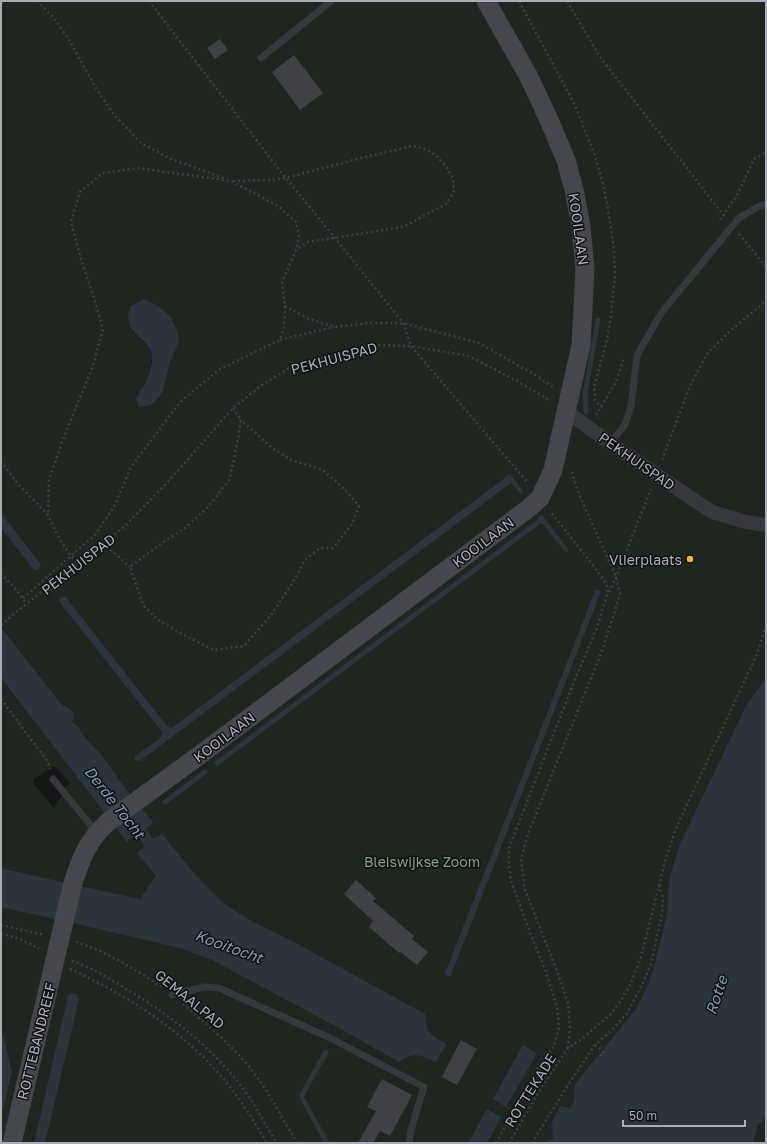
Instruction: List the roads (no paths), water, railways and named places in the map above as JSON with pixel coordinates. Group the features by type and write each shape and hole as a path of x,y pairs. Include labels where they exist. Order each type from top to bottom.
{"street":[{"name":"KOOILAAN","path":"59,947 73,883 80,861 86,848 102,828 529,508 540,498 553,470 581,346 585,269 581,226 566,160 529,77 486,1"},
{"name":"PEKHUISPAD","path":"566,411 610,443 712,512 746,522 766,525"},
{"name":"ROTTEBANDREEF","path":"12,1143 59,947"}],"lane":[{"path":"261,58 331,1"},
{"path":"610,443 624,425 631,406 637,355 662,312 739,218 766,204"},
{"path":"52,779 102,828"},
{"path":"172,995 204,986 219,988 330,1038 424,1087 411,1130 409,1143"}],"water":[{"path":"144,299 158,306 170,316 177,330 179,341 169,365 162,394 151,405 139,407 136,399 150,370 152,359 149,347 132,330 128,318 131,306"},
{"path":"510,474 523,491 521,494 511,483 140,761 135,760 134,757 159,739 162,732 60,603 59,599 61,597 65,596 170,728"},
{"path":"1,513 41,564 39,569 36,570 32,568 1,528"},
{"path":"542,515 568,549 568,552 562,548 538,518"},
{"path":"598,589 601,592 451,975 445,975 595,591"},
{"path":"1,627 62,705 70,709 74,714 72,722 78,726 82,734 100,753 122,784 153,822 146,829 153,839 162,834 198,878 223,903 251,921 294,942 425,1014 426,1025 430,1032 446,1044 436,1062 422,1056 413,1055 399,1062 212,960 180,948 1,907 1,868 140,899 156,876 137,853 145,846 138,835 127,842 1,678"},
{"name":"Rotte","path":"766,678 766,1117 758,1125 753,1143 544,1143 553,1138 552,1123 560,1106 570,1108 574,1101 575,1084 636,1009 648,985 667,915 670,877 680,844 746,706"},
{"path":"71,993 76,994 79,999 45,1143 34,1143 68,996"},
{"path":"1,1028 12,1072 1,1117"},
{"path":"523,1045 537,1053 506,1107 493,1099"},
{"path":"326,1049 329,1052 304,1097 330,1143 324,1143 299,1095 324,1050"},
{"path":"487,1109 501,1117 487,1143 468,1143"}],"waterway":[{"path":"586,412 585,394 598,320"},
{"path":"217,763 540,521"},
{"path":"165,802 205,772"}],"place":[{"name":"Vlierplaats","path":"690,559"}],"water label":[{"name":"Derde Tocht","path":"115,802"},
{"name":"Kooitocht","path":"229,946"}],"park label":[{"name":"Bleiswijkse Zoom","path":"422,861"}]}
